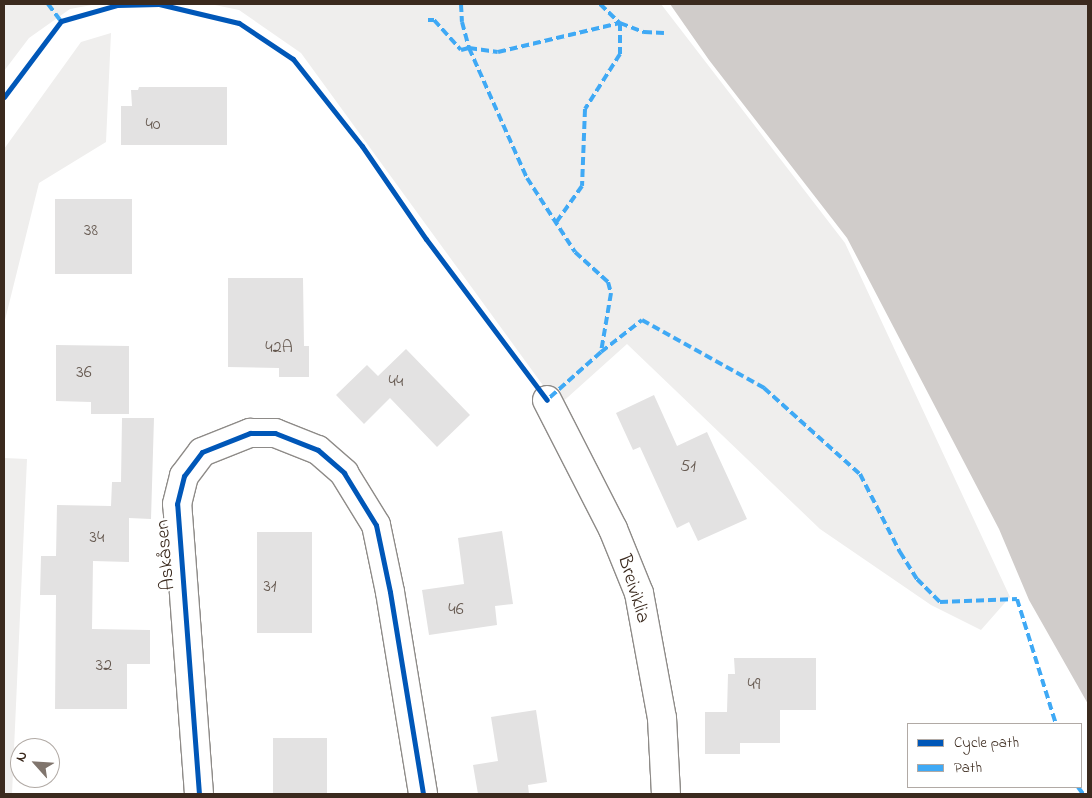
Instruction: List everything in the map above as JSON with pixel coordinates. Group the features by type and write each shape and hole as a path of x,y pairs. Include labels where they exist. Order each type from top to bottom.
{"street":[{"name":"Breiviklia","path":"548,400 613,529 639,593 662,718 666,794"},
{"name":"Askåsen","path":"199,794 177,504 184,476 202,452 250,433 275,433 318,450 344,473 376,524 390,592 423,794"}],"shaded area":[{"path":"4,4 97,4 70,9 29,38 4,71"},
{"path":"210,4 661,4 845,243 1010,597 981,630 931,605 820,529 627,344 558,406 301,53 239,10"},
{"path":"670,4 1088,4 1088,704 1029,600 999,529 847,238 709,60"},
{"path":"111,33 106,142 39,183 4,324 4,149 81,42"},
{"path":"4,458 27,459 15,738 10,738 10,788 12,788 12,794 4,794"}],"building":[{"path":"139,87 227,87 227,145 121,145 121,106 132,106 131,90 138,90"},
{"path":"55,199 132,199 132,274 55,274"},
{"path":"228,278 303,278 304,346 309,346 309,377 279,377 279,368 228,367"},
{"path":"56,345 129,346 129,414 91,414 91,402 56,401"},
{"path":"406,349 470,415 437,447 390,398 364,424 336,395 367,365 378,376"},
{"path":"654,395 677,446 707,432 747,519 698,541 689,522 677,528 640,447 633,450 616,413"},
{"path":"122,418 154,418 151,519 129,518 129,562 93,561 92,629 150,630 150,664 127,664 127,709 55,709 56,595 40,595 41,556 56,556 57,505 111,506 112,482 121,482"},
{"path":"502,531 513,604 495,606 497,625 429,635 422,590 464,584 458,538"},
{"path":"257,532 312,532 312,633 257,633"},
{"path":"734,658 816,658 816,710 780,710 780,743 740,743 740,754 705,754 705,712 727,712 728,674 735,674"},
{"path":"536,710 547,782 528,785 529,794 478,794 473,765 498,761 491,717"},
{"path":"273,738 327,738 327,794 273,794"}],"marked path":[{"path":"48,4 61,21"},
{"path":"461,4 462,22 469,48 527,178 575,252 608,282 611,293 601,352 547,400"},
{"path":"600,4 620,23 644,32 664,33"},
{"path":"428,20 434,20 461,50 469,48 498,52 620,23 620,54 585,109 582,186 555,224"},
{"path":"601,352 642,320 764,388 860,474 900,552 917,579 940,602 1017,599 1056,723"},
{"path":"1079,788 1083,794"}],"cycle path":[{"path":"4,97 61,21 117,5 159,4 239,23 293,59 362,146 426,239 547,400"},
{"path":"199,794 177,504 184,476 202,452 250,433 275,433 318,450 344,473 376,525 390,592 423,794"}]}
